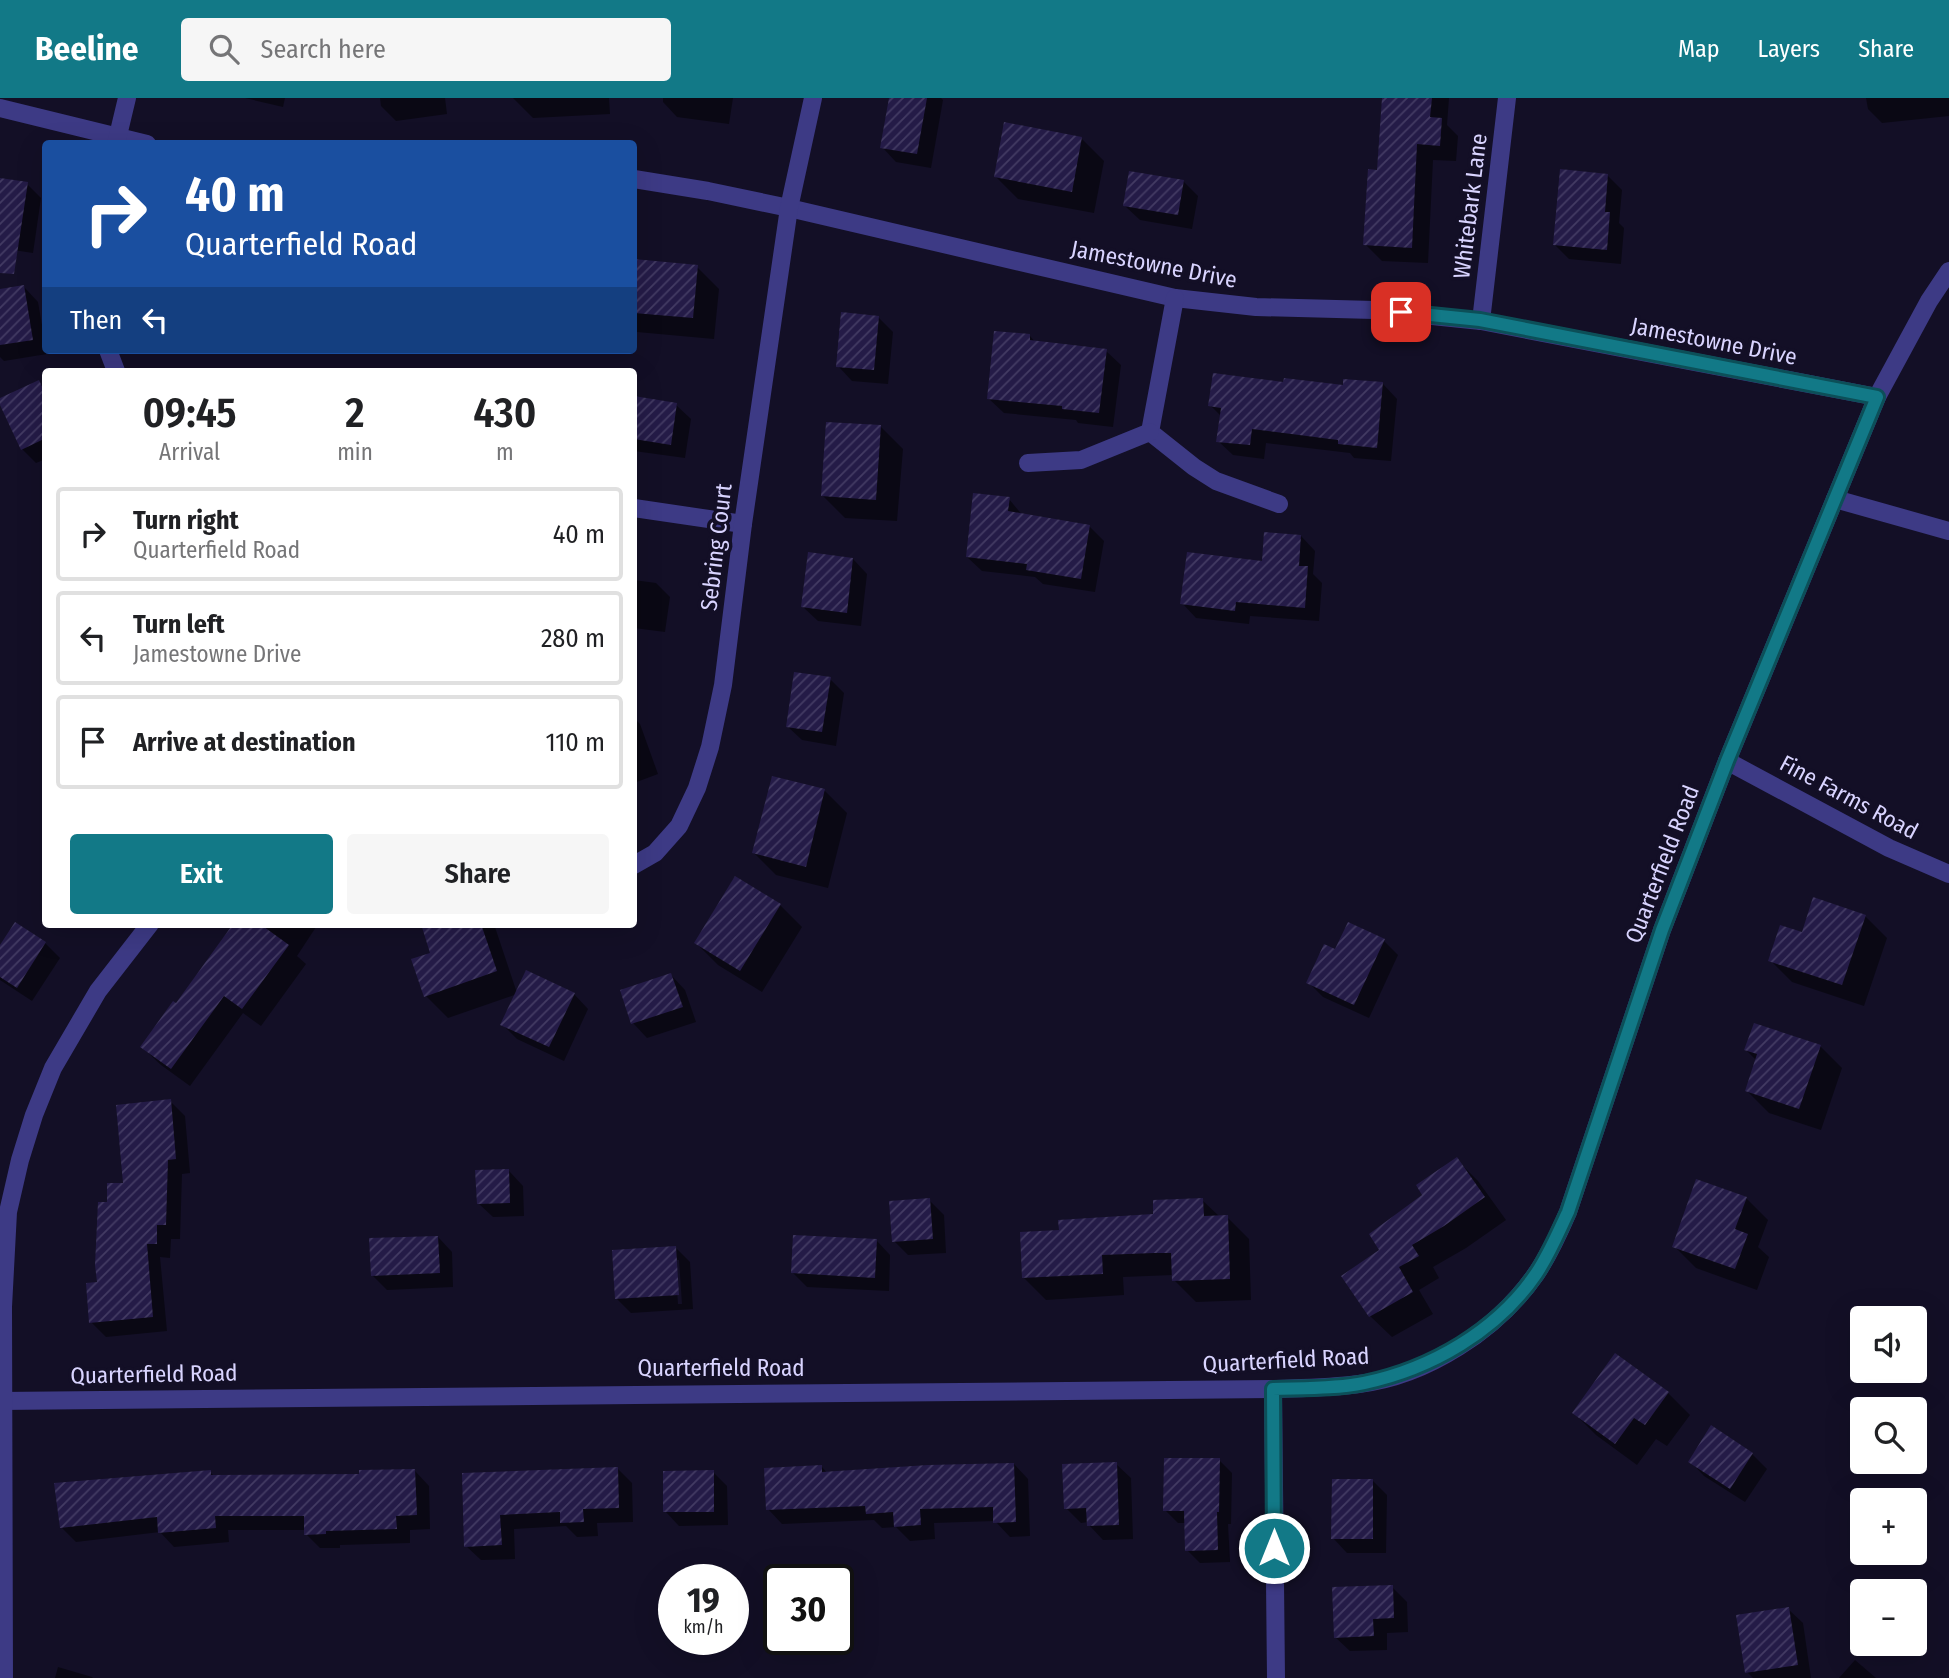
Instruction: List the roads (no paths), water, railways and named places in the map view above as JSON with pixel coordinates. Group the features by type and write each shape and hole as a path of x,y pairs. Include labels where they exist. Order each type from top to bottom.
{"street":[{"path":"0,108 117,140 127,98"},
{"name":"Sebring Court","path":"637,863 655,853 679,826 697,788 710,747 723,685 743,524 789,208 813,98"},
{"name":"Whitebark Lane","path":"1480,320 1507,98"},
{"name":"Jamestowne Drive","path":"637,180 708,191 789,208 1175,298 1256,307 1374,310 1480,320 1877,397"},
{"name":"Quarterfield Road","path":"1,1401 1273,1389 1361,1384 1420,1366 1467,1341 1504,1311 1535,1275 1568,1212 1662,930 1727,761 1877,397 1949,271"},
{"path":"1150,432 1175,298"},
{"path":"1028,463 1080,460 1150,432"},
{"path":"1150,432 1216,481 1279,504"},
{"path":"1835,499 1949,531"},
{"path":"637,508 743,524"},
{"name":"Fine Farms Road","path":"1727,761 1889,848 1949,874"},
{"path":"4,1678 1,1401 5,1209 34,1115 53,1068 98,991 147,928"},
{"path":"1273,1389 1276,1678"}]}
